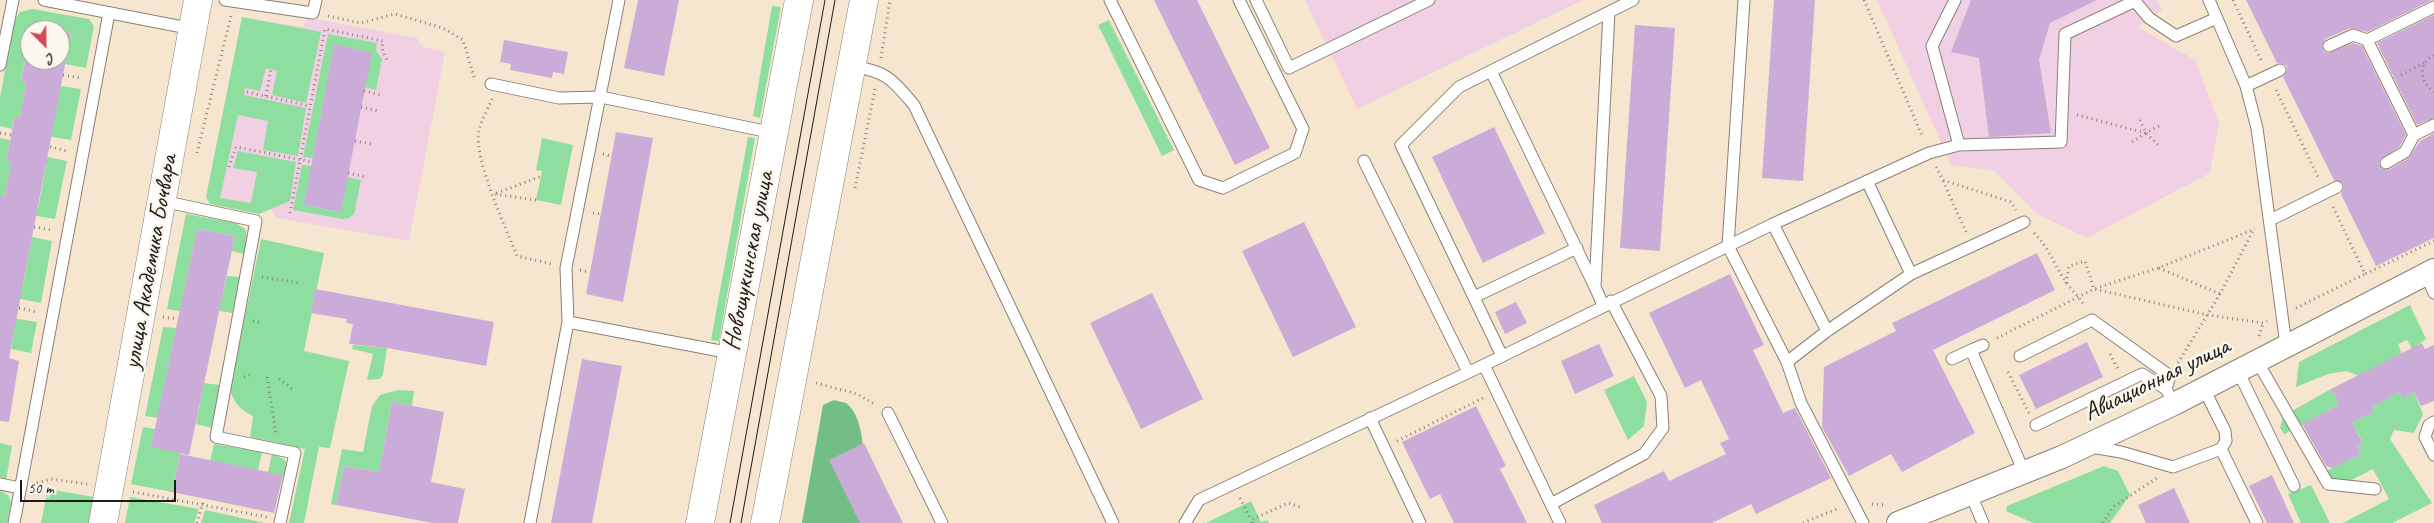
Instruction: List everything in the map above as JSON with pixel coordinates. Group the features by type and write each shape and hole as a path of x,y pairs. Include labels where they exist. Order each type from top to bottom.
{"main road":[{"name":"улица Академика Бочвара","path":"103,523 198,0"},
{"name":"Новощукинская улица","path":"700,523 799,0"},
{"path":"765,523 864,0"}],"street":[{"name":"Авиационная улица","path":"1898,523 1971,495 2085,446 2170,397 2204,390 2286,345 2431,279"}],"lane":[{"path":"0,64 12,0"},
{"path":"44,0 193,29"},
{"path":"225,0 313,13 316,0"},
{"path":"530,523 568,322 566,268 619,0"},
{"path":"1110,0 1199,180 1223,188 1295,152 1302,129 1239,0"},
{"path":"1256,0 1290,68 1429,0"},
{"path":"1502,356 1400,145 1459,87 1633,0"},
{"path":"1744,0 1728,246 1787,362 1801,402 1862,523"},
{"path":"1955,0 1932,46 1958,145"},
{"path":"1185,523 1199,500 1484,365 1607,303 1772,224 1929,153 1958,145 2061,142 2065,34 2135,0 2149,18 2176,36 2217,18"},
{"path":"2209,0 2246,86 2260,141 2286,345"},
{"path":"2367,40 2434,7"},
{"path":"1595,287 1609,12"},
{"path":"14,523 109,13"},
{"path":"2329,46 2354,35 2367,40 2414,135"},
{"path":"850,66 878,71 897,85 914,105 1113,523"},
{"path":"2246,86 2280,70"},
{"path":"1491,71 1595,287 1607,303 1661,396 1663,428 1644,454 1551,504"},
{"path":"494,85 559,98 600,97 774,133"},
{"path":"2386,163 2405,152 2414,135 2434,125"},
{"path":"1364,160 1468,372"},
{"path":"1867,181 1911,274"},
{"path":"2270,220 2337,187"},
{"path":"162,200 256,221 216,437 295,453 281,522"},
{"path":"1787,362 1826,331 1911,274 2024,222"},
{"path":"1772,224 1826,331"},
{"path":"1474,296 1577,248"},
{"path":"2020,356 2092,320 2170,376 2170,397"},
{"path":"568,322 731,352"},
{"path":"1952,359 1983,345"},
{"path":"1971,350 2024,472"},
{"path":"1484,365 1560,523"},
{"path":"2248,366 2294,486"},
{"path":"2248,366 2328,484 2375,489"},
{"path":"2040,424 2142,374 2170,397"},
{"path":"2085,446 2121,452 2173,467 2221,449 2226,441 2225,431 2204,390"},
{"path":"888,413 942,523"},
{"path":"1370,418 1420,523"},
{"path":"2434,422 2429,425 2425,437 2434,455"},
{"path":"2221,449 2257,523"},
{"path":"0,484 20,488"},
{"path":"1971,495 1983,523"}],"path":[{"path":"1864,0 1929,153"},
{"path":"2233,0 2365,274"},
{"path":"313,13 361,23 395,14 443,28 463,40 476,82 494,85 478,131 478,146 484,169 517,256 590,272"},
{"path":"290,213 325,29 384,41 382,48 387,60"},
{"path":"2386,79 2425,62 2433,54"},
{"path":"2425,62 2422,70 2422,80 2434,92"},
{"path":"266,96 271,70"},
{"path":"364,91 381,95"},
{"path":"247,92 309,106"},
{"path":"361,107 378,111"},
{"path":"2062,111 2146,133"},
{"path":"2140,120 2146,133 2158,145"},
{"path":"2132,142 2161,125"},
{"path":"0,133 11,135"},
{"path":"354,141 372,144"},
{"path":"229,167 236,146 312,162"},
{"path":"348,173 366,177"},
{"path":"494,194 542,176"},
{"path":"1943,180 1972,246"},
{"path":"494,194 536,200"},
{"path":"1983,345 2079,295 2158,268 2254,229 2220,294 2170,376"},
{"path":"2094,289 2208,315 2263,323 2434,240"},
{"path":"2079,295 2066,283 2069,266 2085,261 2094,289"},
{"path":"2158,268 2220,294"},
{"path":"246,274 300,283"},
{"path":"158,316 178,319"},
{"path":"2008,372 2032,418 2040,424"},
{"path":"267,377 278,449"},
{"path":"279,379 295,391"},
{"path":"816,383 857,394 888,413"},
{"path":"1396,441 1496,392"},
{"path":"2103,523 2113,507 2173,467"},
{"path":"20,488 52,479 110,487 281,522"},
{"path":"1236,490 1251,522 1288,503 1303,508"},
{"path":"197,523 204,499"}],"shaded area":[{"path":"1305,0 1583,0 1357,109"},
{"path":"1877,0 2158,0 2162,10 2138,27 2195,60 2219,123 2210,173 2087,238 2037,214 1994,171 1951,165"},
{"path":"242,17 304,27 306,17 417,38 423,47 445,52 409,241 277,218 268,206 206,197"}],"green space":[{"path":"772,6 781,7 760,118 753,116"},
{"path":"32,9 89,19 94,26 86,68 70,65 70,20 20,20 20,70 23,70 21,81 26,83 20,117 15,116 12,129 0,126 0,97 15,20 20,12"},
{"path":"242,17 321,32 306,103 272,95 277,71 266,68 260,91 245,88 244,95 306,108 298,156 263,150 268,121 238,115 220,198 251,203 257,172 233,168 238,151 296,162 290,201 259,214 210,204 206,197"},
{"path":"1109,20 1174,150 1162,156 1098,25"},
{"path":"328,34 377,43 376,51 382,59 376,90 365,87 371,53 334,45 313,158 303,157"},
{"path":"61,86 81,89 71,140 46,136"},
{"path":"748,137 755,138 719,341 711,340"},
{"path":"0,138 10,140 6,161 11,162 5,196 0,195"},
{"path":"542,138 573,145 561,205 536,200 542,171 536,170"},
{"path":"43,156 67,161 55,219 31,215 32,208 38,209 46,166 42,164"},
{"path":"302,165 312,166 305,205 340,212 347,177 361,180 354,214 349,218 342,219 293,210"},
{"path":"186,214 236,223 246,230 247,241 244,254 232,251 235,236 197,229 180,311 167,309"},
{"path":"32,237 52,241 41,303 16,298 18,291 22,291"},
{"path":"261,239 324,253 304,351 349,361 330,448 319,447 304,523 289,523 305,449 250,437 253,416 238,406 233,399 230,389"},
{"path":"227,276 240,277 232,313 219,311"},
{"path":"2410,305 2426,339 2412,349 2407,340 2398,344 2402,354 2365,378 2346,371 2328,374 2296,387 2299,362"},
{"path":"12,318 37,322 31,353 11,349 15,326"},
{"path":"163,327 176,328 158,418 145,416"},
{"path":"353,345 387,348 383,374 380,379 367,380 373,354 352,349"},
{"path":"1634,376 1647,402 1644,426 1628,440 1604,390"},
{"path":"204,383 220,385 212,428 196,424"},
{"path":"2331,389 2339,405 2284,434 2280,428 2283,416"},
{"path":"398,390 414,391 412,406 392,402 379,472 344,466 336,505 331,504 342,449 363,452 372,406 380,395"},
{"path":"2400,392 2403,398 2414,392 2423,414 2414,433 2394,430 2390,439 2432,503 2392,523 2343,523 2389,499 2373,469 2336,488 2324,472 2361,454 2357,446 2363,443 2352,423 2374,412 2372,407"},
{"path":"834,400 846,403 854,412 859,426 864,459 860,523 802,523 823,405"},
{"path":"143,427 155,429 152,447 180,453 172,492 131,484"},
{"path":"0,443 12,446 6,480 0,478"},
{"path":"214,444 262,452 258,470 210,461"},
{"path":"272,454 284,459 288,466 285,476 268,472"},
{"path":"2104,466 2118,471 2130,495 2110,523 2033,523 2006,511 2007,506"},
{"path":"2311,485 2330,523 2301,523 2288,494"},
{"path":"48,489 94,497 89,523 41,523"},
{"path":"0,491 8,495 11,502 7,523 0,523"},
{"path":"130,497 199,509 194,523 125,523"},
{"path":"1251,501 1261,522 1267,520 1269,523 1206,523"},
{"path":"205,510 265,523 201,523"}],"building":[{"path":"638,0 679,0 664,76 624,68"},
{"path":"1154,0 1197,0 1270,148 1235,165"},
{"path":"1774,0 1815,0 1803,181 1762,178"},
{"path":"1971,0 2097,0 2050,23 2039,60 2051,133 1989,137 1979,58 1951,52"},
{"path":"2246,0 2432,0 2367,32 2350,28 2325,39 2322,46 2324,52 2329,53 2353,43 2362,46 2406,135 2399,147 2380,159 2379,164 2382,169 2389,170 2409,158 2420,141 2434,133 2434,238 2376,266 2341,194 2344,188 2343,183 2334,180 2283,77 2287,71 2287,66 2277,63"},
{"path":"2434,15 2434,118 2417,125 2377,43"},
{"path":"1635,25 1675,28 1660,251 1620,248"},
{"path":"504,40 568,52 564,74 553,72 552,78 510,70 511,64 500,62"},
{"path":"334,44 372,53 341,212 304,205"},
{"path":"23,70 64,70 9,358 19,361 9,422 0,421 0,195 5,196 11,162 6,161 15,116 20,117 26,83 21,82"},
{"path":"1494,127 1545,233 1483,263 1432,157"},
{"path":"616,132 653,138 623,302 586,294"},
{"path":"1304,222 1356,327 1293,357 1242,251"},
{"path":"197,229 235,236 189,455 151,447"},
{"path":"2037,253 2055,290 1933,350 1975,433 1902,472 1891,454 1849,476 1822,427 1824,367 1896,331 1892,323"},
{"path":"1730,274 1764,345 1753,350 1783,413 1795,408 1831,478 1756,514 1751,504 1712,523 1602,523 1594,505 1664,471 1669,481 1726,454 1720,443 1729,439 1701,380 1685,388 1649,313"},
{"path":"315,289 494,322 486,366 387,348 349,344 353,324 346,323 347,319 311,313"},
{"path":"1152,293 1203,399 1141,429 1090,323"},
{"path":"1516,302 1527,323 1505,334 1495,312"},
{"path":"2087,342 2103,377 2036,409 2019,375"},
{"path":"2422,343 2425,349 2434,345 2434,401 2421,406 2414,392 2403,398 2400,392 2372,407 2374,412 2352,423 2363,444 2357,446 2361,454 2333,468 2326,466 2302,424 2339,405 2331,389"},
{"path":"1599,344 1614,376 1575,394 1561,361"},
{"path":"582,359 622,366 592,523 551,523"},
{"path":"392,402 444,412 431,482 465,489 458,523 433,523 336,505 344,466 379,472"},
{"path":"1476,406 1506,466 1500,469 1527,523 1454,523 1440,494 1430,499 1402,442"},
{"path":"864,443 903,523 860,523 829,460"},
{"path":"180,454 283,475 274,513 172,492"},
{"path":"2272,475 2294,523 2267,523 2249,486"},
{"path":"2174,488 2190,523 2146,523 2138,505"}],"tram line":[{"path":"730,523 825,0"},
{"path":"741,523 835,0"}]}
